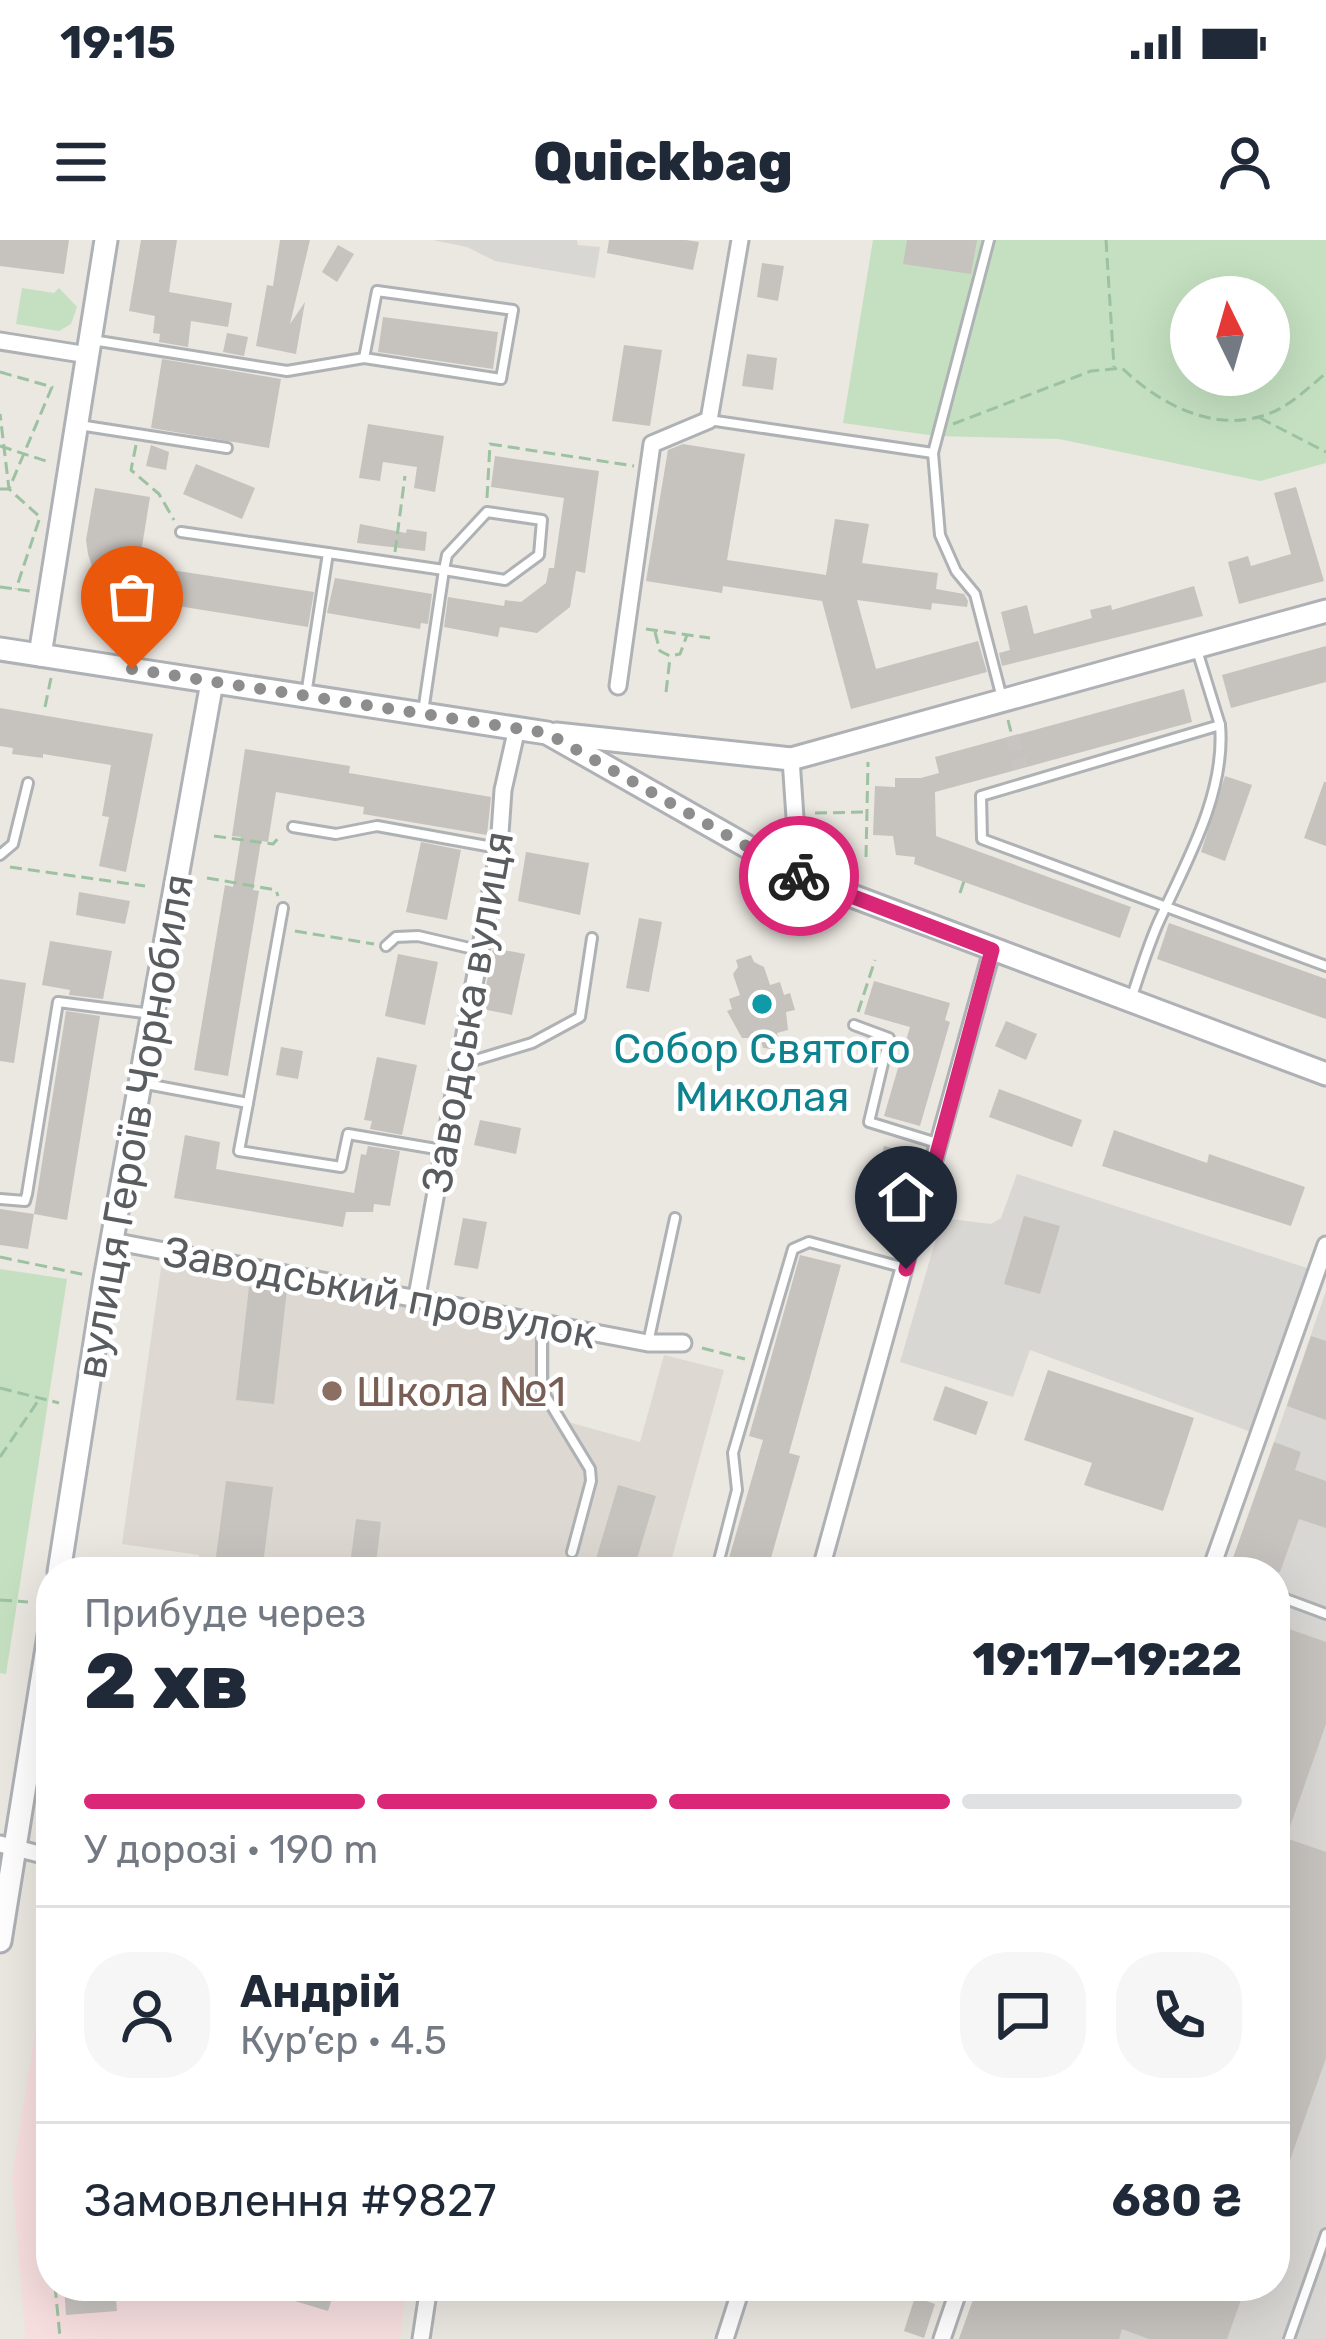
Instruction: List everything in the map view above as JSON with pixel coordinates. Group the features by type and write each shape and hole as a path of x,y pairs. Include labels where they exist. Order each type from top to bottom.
{"main road":[{"path":"40,655 106,240"},
{"path":"0,649 547,733 791,759 1326,611"},
{"name":"вулиця Героїв Чорнобиля","path":"61,1557 105,1279 212,682"},
{"path":"547,733 799,876 1326,1074"},
{"path":"0,1941 8,1846 36,1701"}],"street":[{"path":"618,686 652,444 709,420 740,240"},
{"path":"0,341 89,348"},
{"name":"Заводська вулиця","path":"417,1296 517,728"},
{"path":"791,759 799,876"},
{"path":"824,1557 992,950"},
{"name":"Заводський провулок","path":"112,1241 648,1342 683,1343"},
{"path":"1215,1557 1326,1245"},
{"path":"421,2339 427,2301"},
{"path":"725,2339 737,2301"},
{"path":"942,2339 955,2301"}],"lane":[{"path":"989,240 933,453 940,535 956,571 975,594 1003,700"},
{"path":"89,348 287,371 364,358 501,379 513,310 377,291 364,358"},
{"path":"709,420 933,453"},
{"path":"77,424 226,448"},
{"path":"181,532 394,562 444,570 505,580 539,555 542,520 487,512 448,555 444,570 423,714"},
{"path":"306,696 328,553"},
{"path":"1130,1000 1217,776 1220,725 1196,646"},
{"path":"1220,725 981,796 982,839 1326,966"},
{"path":"0,855 13,844 20,827 28,783"},
{"path":"293,827 337,834 377,826 499,848"},
{"path":"283,908 239,1150 341,1167 348,1134 442,1150"},
{"path":"386,946 396,937 418,936 478,950"},
{"path":"457,1066 532,1043 580,1017 592,938"},
{"path":"0,1199 25,1201 27,1195 58,1002 152,1014"},
{"path":"854,1025 890,1038 869,1122 940,1144"},
{"path":"140,1082 248,1103"},
{"name":"Заводський провулок","path":"648,1342 675,1218"},
{"path":"720,1557 737,1490 733,1453 793,1249 809,1242 906,1269"},
{"path":"542,1320 542,1390 590,1469 572,1552"},
{"path":"1290,1601 1326,1614"},
{"path":"1288,2339 1326,2234"}],"path":[{"path":"1106,240 1114,369"},
{"path":"936,436 957,422 1091,371 1122,368 1147,392 1175,408 1210,418 1259,418 1326,452"},
{"path":"0,372 52,387 9,489"},
{"path":"1259,418 1292,401 1326,373"},
{"path":"0,414 9,489 40,518 16,590"},
{"path":"138,434 131,470 159,494 181,532"},
{"path":"487,512 490,444 649,468"},
{"path":"2,446 71,465"},
{"path":"394,562 405,476"},
{"path":"0,489 9,489"},
{"path":"0,587 50,594"},
{"path":"626,627 710,638"},
{"path":"656,631 659,651 670,656 680,654 688,635"},
{"path":"666,692 670,656"},
{"path":"866,857 868,760"},
{"path":"795,813 865,812"},
{"path":"214,836 273,844 293,827"},
{"path":"0,866 145,886"},
{"path":"960,893 964,881"},
{"path":"854,1025 874,960"},
{"path":"0,1257 105,1279"},
{"path":"683,1343 759,1363"},
{"path":"0,1388 59,1403"},
{"path":"0,1457 40,1398"},
{"path":"2,1599 28,1602"},
{"path":"56,2301 60,2337"}],"shaded area":[{"path":"433,240 577,240 578,245 600,247 595,278 495,261 467,247"},
{"path":"1017,1174 1310,1269 1251,1432 1030,1350 1013,1397 900,1362 942,1218 991,1224 1001,1218"},
{"name":"Школа №1","path":"162,1261 550,1330 550,1392 568,1422 640,1442 664,1355 724,1370 672,1557 199,1557 122,1544"},
{"path":"1326,1291 1326,2339 959,2339 973,2301 1290,2301 1290,1557 1274,1557 1274,1442"},
{"path":"36,2026 36,2301 404,2301 400,2339 26,2339 12,2178"}],"green space":[{"path":"873,240 1326,240 1326,463 1260,481 1059,439 936,436 843,423"},
{"path":"22,288 54,293 59,288 77,307 71,324 59,331 16,324"},
{"path":"0,1269 67,1279 6,1674 0,1673"}],"building":[{"path":"0,240 69,240 64,274 0,266"},
{"path":"141,240 177,240 169,292 232,303 228,327 191,321 188,347 159,342 160,334 153,333 155,316 129,311"},
{"path":"280,240 310,240 290,324 305,302 296,354 256,346"},
{"path":"609,240 699,242 693,270 607,253"},
{"path":"907,240 977,240 971,274 903,264"},
{"path":"338,245 354,254 337,282 322,272"},
{"path":"762,263 784,266 778,301 757,297"},
{"path":"383,317 498,332 493,369 378,352"},
{"path":"227,333 248,337 244,356 223,352"},
{"path":"624,345 662,350 650,426 612,421"},
{"path":"747,354 777,358 773,390 742,386"},
{"path":"162,359 281,379 269,448 151,428"},
{"path":"368,424 444,436 435,492 414,488 417,467 383,462 380,481 359,478"},
{"path":"683,444 745,454 727,560 826,575 835,519 869,524 862,563 938,573 936,589 964,594 968,601 967,607 932,603 931,610 857,600 876,669 978,641 987,672 851,709 822,601 723,586 722,593 646,581 668,450"},
{"path":"151,445 169,452 166,470 146,466"},
{"path":"495,456 599,471 585,573 576,571 570,607 537,633 500,627 498,637 444,627 448,597 504,606 505,600 521,602 546,583 549,568 554,568 564,498 491,487"},
{"path":"196,464 255,488 242,519 183,494"},
{"path":"1296,487 1324,581 1239,604 1228,562 1248,556 1251,566 1291,554 1274,493"},
{"path":"95,488 150,497 139,565 314,592 308,627 122,597 92,566 88,554"},
{"path":"360,524 427,532 425,551 357,543"},
{"path":"335,578 432,594 428,624 421,623 420,629 327,613"},
{"path":"1194,586 1203,616 1002,666 999,653 1010,650 1001,612 1027,605 1034,634 1092,618 1090,610 1111,605 1112,610"},
{"path":"1326,646 1326,682 1231,708 1222,675"},
{"path":"1184,689 1192,722 935,792 936,836 1131,907 1120,938 914,864 915,857 896,855 893,836 873,835 875,786 895,787 895,778 939,773 935,757"},
{"path":"0,708 153,734 126,872 99,866 109,817 102,816 111,765 12,754 13,748 0,746"},
{"path":"245,749 350,766 349,773 491,797 487,835 363,814 364,807 276,792 268,842 261,841 253,890 259,891 228,1076 194,1070 225,885 233,887 241,837 232,836"},
{"path":"1225,776 1252,785 1225,861 1201,852"},
{"path":"1326,782 1326,846 1304,838"},
{"path":"421,842 461,850 447,920 406,912"},
{"path":"526,852 589,863 580,915 518,901"},
{"path":"79,892 130,901 125,924 76,915"},
{"path":"639,918 662,922 649,992 626,988"},
{"path":"1169,923 1326,979 1326,1019 1157,959"},
{"path":"50,941 112,951 103,999 69,995 70,990 42,985"},
{"path":"493,948 525,954 512,1015 482,1009"},
{"path":"398,954 438,962 425,1025 385,1016"},
{"name":"Собор Святого Миколая","path":"751,955 764,967 770,985 780,982 784,995 790,993 795,1010 786,1012 788,1030 777,1033 780,1044 772,1049 763,1048 760,1038 742,1038 727,1011 732,1009 729,999 740,995 733,974 736,960"},
{"path":"0,979 26,983 14,1063 0,1061"},
{"path":"874,981 950,1003 945,1020 950,1022 920,1126 884,1116 910,1027 864,1014"},
{"path":"66,1011 100,1016 67,1220 34,1214"},
{"path":"1006,1021 1037,1034 1026,1060 995,1046"},
{"path":"281,1047 303,1051 298,1079 276,1075"},
{"path":"377,1057 417,1065 402,1135 370,1129 372,1121 364,1120"},
{"path":"999,1089 1082,1120 1072,1147 989,1117"},
{"path":"480,1120 521,1128 516,1154 474,1145"},
{"path":"1114,1130 1207,1163 1209,1154 1305,1187 1291,1226 1102,1166"},
{"path":"185,1135 220,1142 216,1169 354,1193 361,1154 366,1155 368,1146 400,1151 390,1206 374,1204 373,1212 346,1212 343,1227 174,1198"},
{"path":"884,1146 910,1152 892,1224 866,1218"},
{"path":"0,1209 34,1214 28,1249 0,1245"},
{"path":"1024,1216 1060,1226 1040,1294 1004,1284"},
{"path":"463,1218 487,1222 478,1269 454,1265"},
{"path":"800,1255 841,1265 789,1453 800,1456 771,1557 729,1557 763,1440 749,1436"},
{"path":"249,1287 287,1290 274,1404 236,1400"},
{"path":"1311,1336 1326,1341 1326,1420 1287,1406"},
{"path":"1048,1370 1194,1418 1163,1511 1084,1485 1092,1463 1024,1440"},
{"path":"945,1386 988,1402 976,1435 933,1420"},
{"path":"1274,1442 1301,1452 1295,1470 1326,1481 1326,1528 1299,1519 1285,1557 1233,1557"},
{"path":"226,1481 273,1487 264,1557 216,1557"},
{"path":"618,1485 656,1496 638,1557 596,1557"},
{"path":"356,1519 381,1522 377,1557 351,1557"},
{"path":"1290,1629 1326,1642 1326,1724 1290,1827"},
{"path":"1290,1839 1326,1852 1326,2058 1290,2160"},
{"path":"65,2301 116,2301 117,2311 66,2315"},
{"path":"295,2301 331,2301 328,2311"},
{"path":"914,2301 935,2304 924,2338 904,2331"},
{"path":"973,2301 1241,2301 1227,2339 1149,2339 1122,2329 1119,2339 959,2339"}],"tunnel":[{"path":"1012,736 1021,768"}],"way so far":[{"path":"132,669 547,733 799,876"}],"place":[{"name":"Собор Святого Миколая","path":"762,1004"},
{"name":"Школа №1","path":"332,1391"}],"route":[{"path":"799,876 992,950 906,1269"}]}
